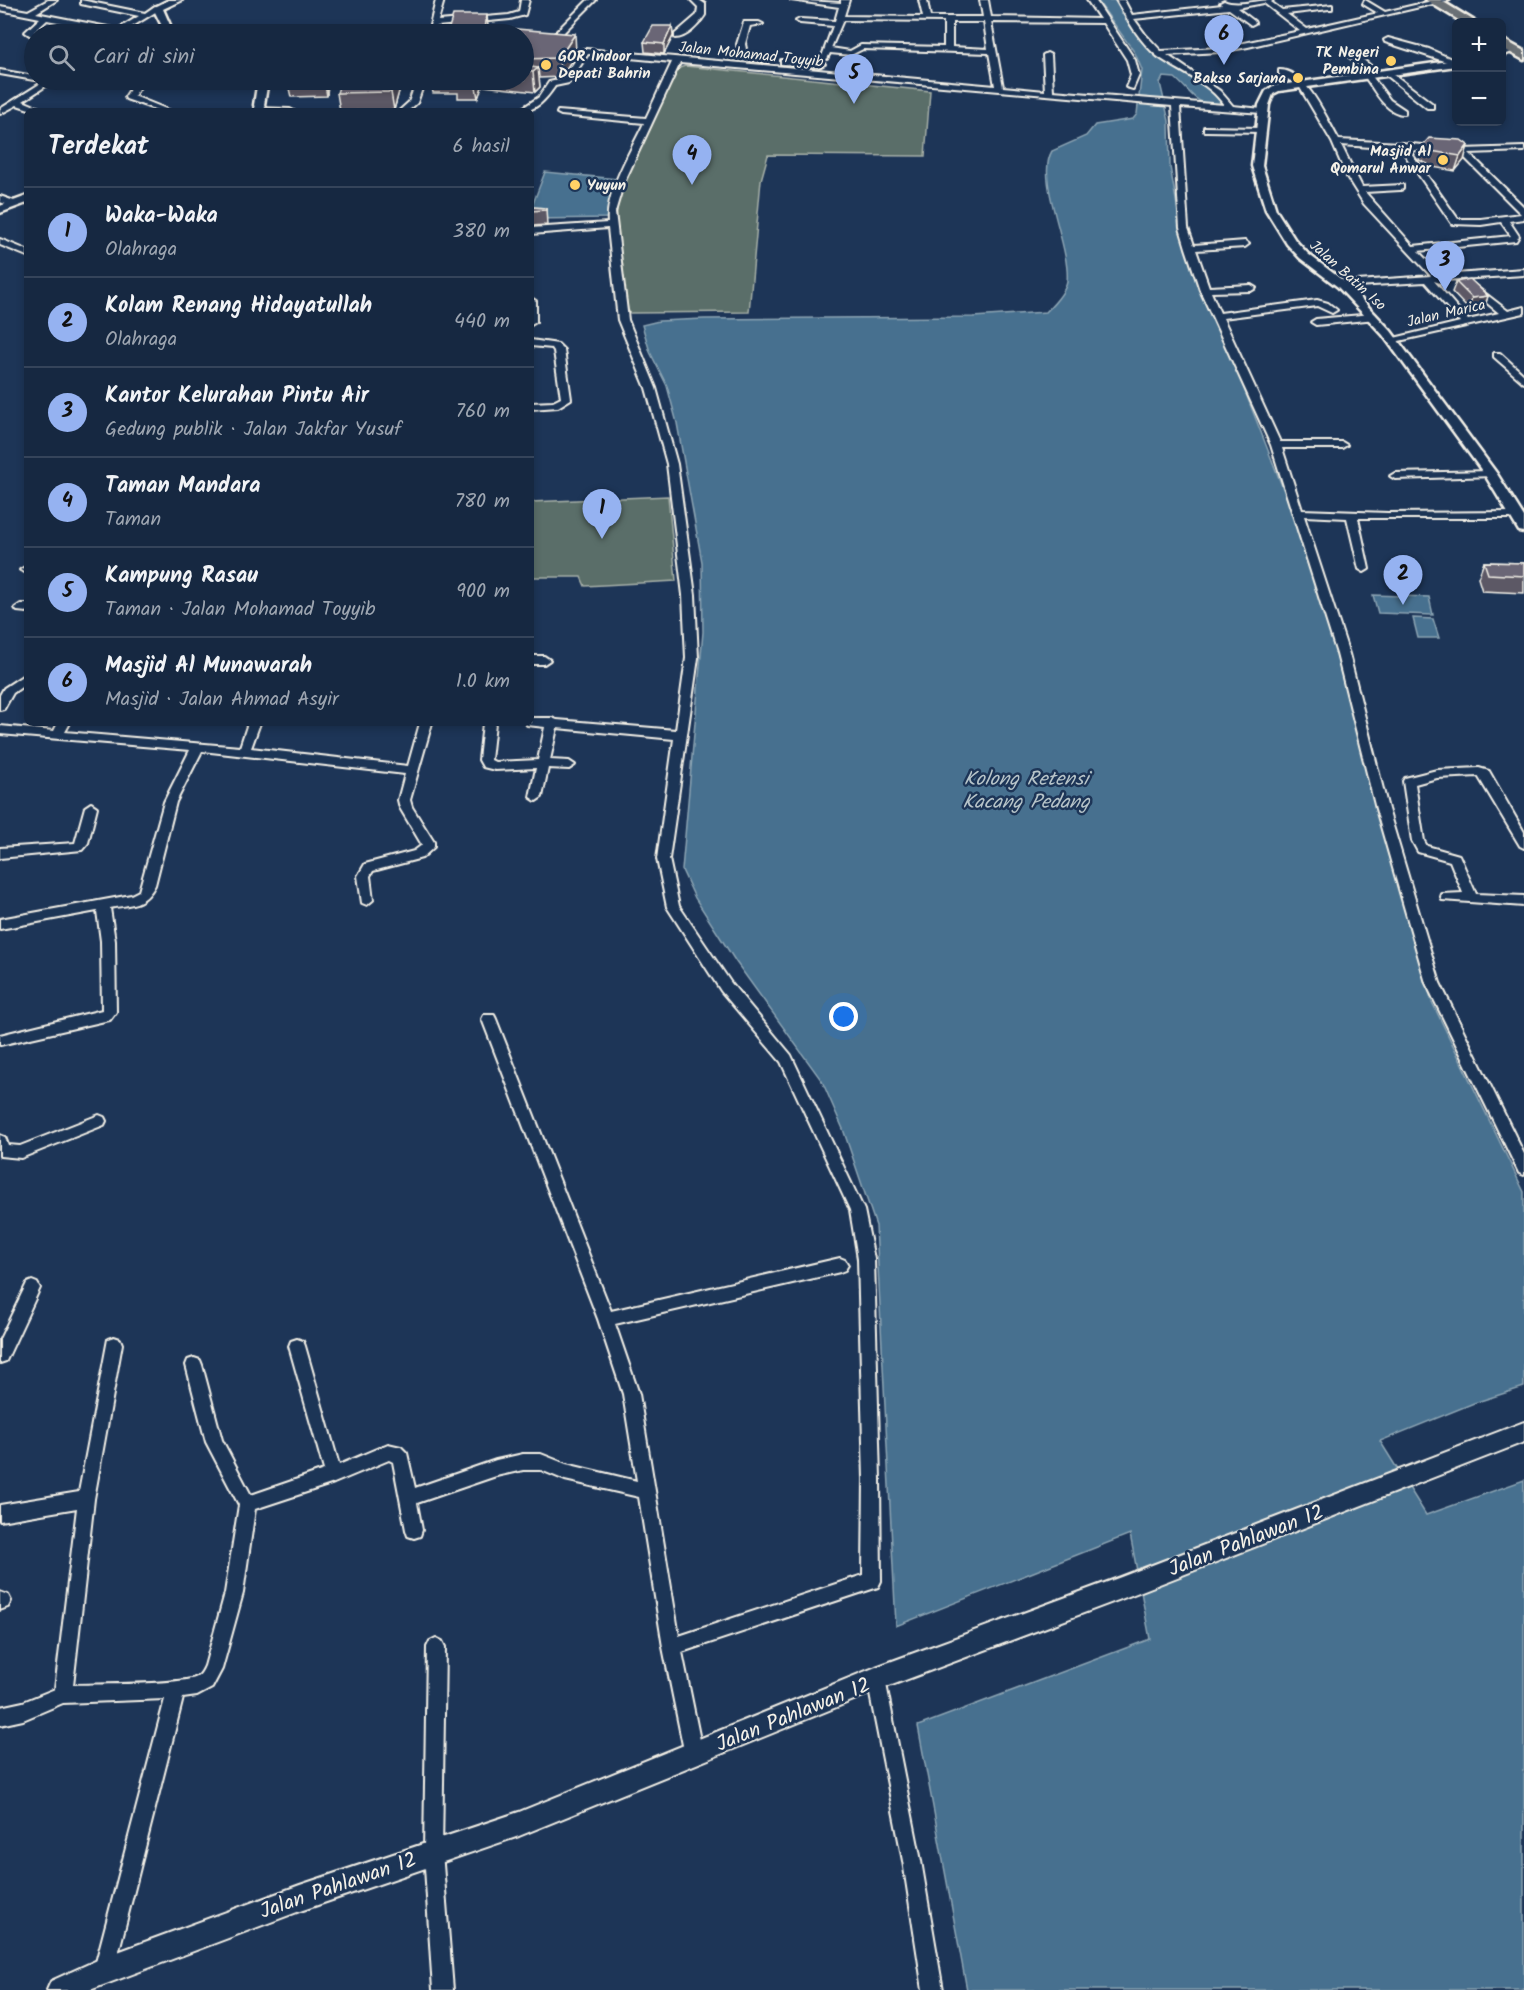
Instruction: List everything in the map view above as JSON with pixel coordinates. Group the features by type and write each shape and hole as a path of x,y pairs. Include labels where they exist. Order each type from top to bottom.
{"highway":[{"path":"1438,0 1464,18"}],"main road":[{"name":"Jalan Pahlawan 12","path":"60,1990 105,1970 433,1852 519,1824 694,1755 876,1679 1121,1588 1524,1432"}],"street":[{"path":"0,6 9,0"},
{"path":"29,14 53,0"},
{"path":"110,8 122,0"},
{"path":"131,24 144,15 177,0"},
{"path":"440,0 435,24 510,17 522,13 525,0"},
{"path":"528,108 542,99 549,84 566,81 577,49 557,45 554,41 592,0"},
{"path":"678,36 702,14 702,6 695,0"},
{"path":"794,9 795,0 844,2 839,21 816,74"},
{"path":"923,0 927,20"},
{"path":"984,0 999,89"},
{"path":"1091,0 1131,60 1135,75 1130,87"},
{"path":"1120,0 1144,39 1158,53 1222,96 1230,108"},
{"path":"1220,0 1251,23"},
{"path":"1130,16 1230,7 1268,0 1306,32"},
{"path":"1158,53 1220,50 1438,0"},
{"path":"84,2 144,15"},
{"path":"1366,2 1384,14"},
{"path":"0,6 74,24"},
{"path":"1281,12 1329,7"},
{"path":"158,8 165,24"},
{"path":"38,24 45,18"},
{"path":"759,24 747,21 741,44 743,55 746,57 821,64"},
{"path":"800,21 1104,21"},
{"path":"948,21 948,49"},
{"path":"1060,21 1063,33"},
{"path":"1388,40 1426,51 1452,62"},
{"path":"827,50 851,53 861,47 992,51"},
{"name":"Jalan Mohamad Toyyib","path":"577,49 816,74 1172,103"},
{"path":"1047,55 1049,93"},
{"path":"1352,55 1371,74 1387,102 1402,112"},
{"path":"672,1647 872,1581 872,1479 866,1259 857,1210 786,1059 726,987 673,907 663,859 692,658 689,595 682,525 672,464 651,388 622,320 611,212 619,185 677,60"},
{"path":"1452,63 1273,90 1262,111 1172,103 1185,228 1190,248 1205,290 1276,445 1343,654 1382,809 1433,983 1524,1170"},
{"path":"0,72 24,76"},
{"path":"1282,72 1302,84 1336,142 1359,190 1382,219 1440,280"},
{"path":"1388,72 1430,106"},
{"path":"1,122 2,111 34,90"},
{"path":"134,90 129,98 158,108"},
{"path":"260,108 261,90"},
{"path":"407,108 413,103 418,90"},
{"path":"18,102 35,108"},
{"name":"Jalan Batin Iso","path":"1262,111 1257,166 1271,210 1291,242 1318,268 1342,285 1393,341 1491,474 1524,528"},
{"path":"561,114 648,122"},
{"path":"1207,129 1261,130"},
{"path":"1336,142 1462,151 1524,149"},
{"path":"1402,145 1454,220 1461,223 1480,222 1524,214"},
{"path":"1462,151 1524,214"},
{"path":"1359,190 1400,187"},
{"path":"0,199 14,204"},
{"path":"0,210 24,200"},
{"path":"1411,249 1515,238 1513,230 1503,219"},
{"path":"1480,222 1494,240"},
{"path":"534,231 612,225"},
{"path":"0,242 24,252"},
{"path":"1190,248 1245,244"},
{"path":"1342,285 1440,280 1524,272"},
{"path":"1462,278 1506,314"},
{"path":"1428,280 1466,324"},
{"path":"1205,290 1251,288"},
{"path":"1218,316 1317,303 1332,310"},
{"name":"Jalan Marica","path":"1393,341 1524,310"},
{"path":"1316,322 1373,317"},
{"path":"534,343 555,346 559,350 566,399 555,405 534,406"},
{"path":"1497,356 1524,380"},
{"path":"1276,445 1342,445"},
{"path":"1395,476 1491,474"},
{"path":"1298,513 1517,516"},
{"path":"1353,515 1364,569"},
{"path":"534,660 544,660"},
{"path":"0,706 8,691 24,680"},
{"path":"534,722 552,722 623,732 681,735"},
{"path":"536,797 552,722"},
{"path":"57,735 62,726"},
{"path":"244,752 253,726"},
{"path":"367,900 364,876 369,867 418,855 428,848 428,842 404,803 425,726"},
{"path":"489,726 485,760 488,764 569,765"},
{"path":"1,732 198,746 412,771"},
{"path":"0,924 133,899 146,892 170,802 198,746"},
{"path":"1471,897 1455,858 1422,849 1415,822 1409,781 1437,774 1479,772 1485,774 1524,843"},
{"path":"0,853 78,847 82,843 91,807"},
{"path":"1447,897 1524,901"},
{"path":"0,1040 105,1016 110,1012 108,941 103,905"},
{"path":"489,1019 606,1319 631,1394 672,1647 694,1755"},
{"path":"0,1141 2,1151 21,1152 99,1121"},
{"path":"606,1319 840,1265"},
{"path":"0,1356 33,1288"},
{"path":"63,1694 86,1499 114,1344"},
{"path":"297,1346 334,1475"},
{"path":"0,1716 23,1711 63,1694 176,1690 197,1687 206,1682 213,1669 234,1593 247,1504 214,1442 194,1365"},
{"path":"247,1504 334,1475 388,1452 395,1452 401,1458 414,1530"},
{"path":"409,1498 496,1468 524,1462 541,1462 565,1472 647,1491"},
{"path":"0,1513 86,1499"},
{"path":"436,1647 433,1852 443,1990"},
{"path":"876,1679 912,1861 933,1990"},
{"path":"105,1970 176,1690"}],"green space":[{"path":"685,66 930,91 925,156 768,155 761,180 749,312 630,313 618,250 617,220 620,190 674,70"},
{"path":"668,496 676,581 585,586 581,577 534,577 534,502"}],"water":[{"name":"Kolong Retensi Kacang Pedang","path":"1097,0 1118,0 1161,58 1221,98 1224,105 1200,101 1175,78 1163,77 1160,83 1169,121 1170,167 1181,228 1302,537 1326,616 1376,806 1432,1002 1524,1192 1524,1387 1474,1403 1380,1441 1426,1515 1524,1480 1524,1990 967,1990 918,1726 1150,1639 1130,1534 896,1626 876,1226 843,1129 822,1081 736,962 695,898 682,870 703,632 702,562 677,423 667,386 650,352 642,325 659,321 704,319 973,317 1046,312 1061,294 1067,282 1064,250 1048,178 1048,163 1052,151 1086,136 1095,125 1133,119 1137,114 1142,70 1135,53"},
{"name":"Yuyun","path":"545,172 617,179 610,218 534,219 534,201"},
{"path":"1373,595 1429,597 1433,615 1378,613"},
{"path":"1413,618 1433,619 1439,638 1418,638"}],"building":[{"path":"453,15 487,15 486,24 450,24"},
{"path":"653,26 672,26 664,44 644,42"},
{"path":"534,30 575,34 559,58 534,59"},
{"path":"338,90 392,90 391,92 337,93"},
{"path":"1429,138 1461,140 1468,145 1460,156 1431,151 1433,149 1423,145"},
{"path":"534,207 546,208 546,210 534,211"},
{"path":"1470,279 1488,296 1472,298 1456,282"},
{"path":"1484,562 1524,563 1524,576 1488,574"}],"place":[{"name":"TK Negeri Pembina","path":"1391,61"},
{"name":"GOR Indoor Depati Bahrin","path":"546,65"},
{"name":"Masjid Al Munawarah","path":"1224,65"},
{"name":"Bakso Sarjana","path":"1298,78"},
{"name":"Kampung Rasau","path":"854,104"},
{"name":"Masjid Al Qomarul Anwar","path":"1443,160"},
{"name":"Yuyun","path":"575,185"},
{"name":"Taman Mandara","path":"692,185"},
{"name":"Kantor Kelurahan Pintu Air","path":"1445,291"},
{"name":"Waka-Waka","path":"602,539"},
{"name":"Kolam Renang Hidayatullah","path":"1403,605"}]}
